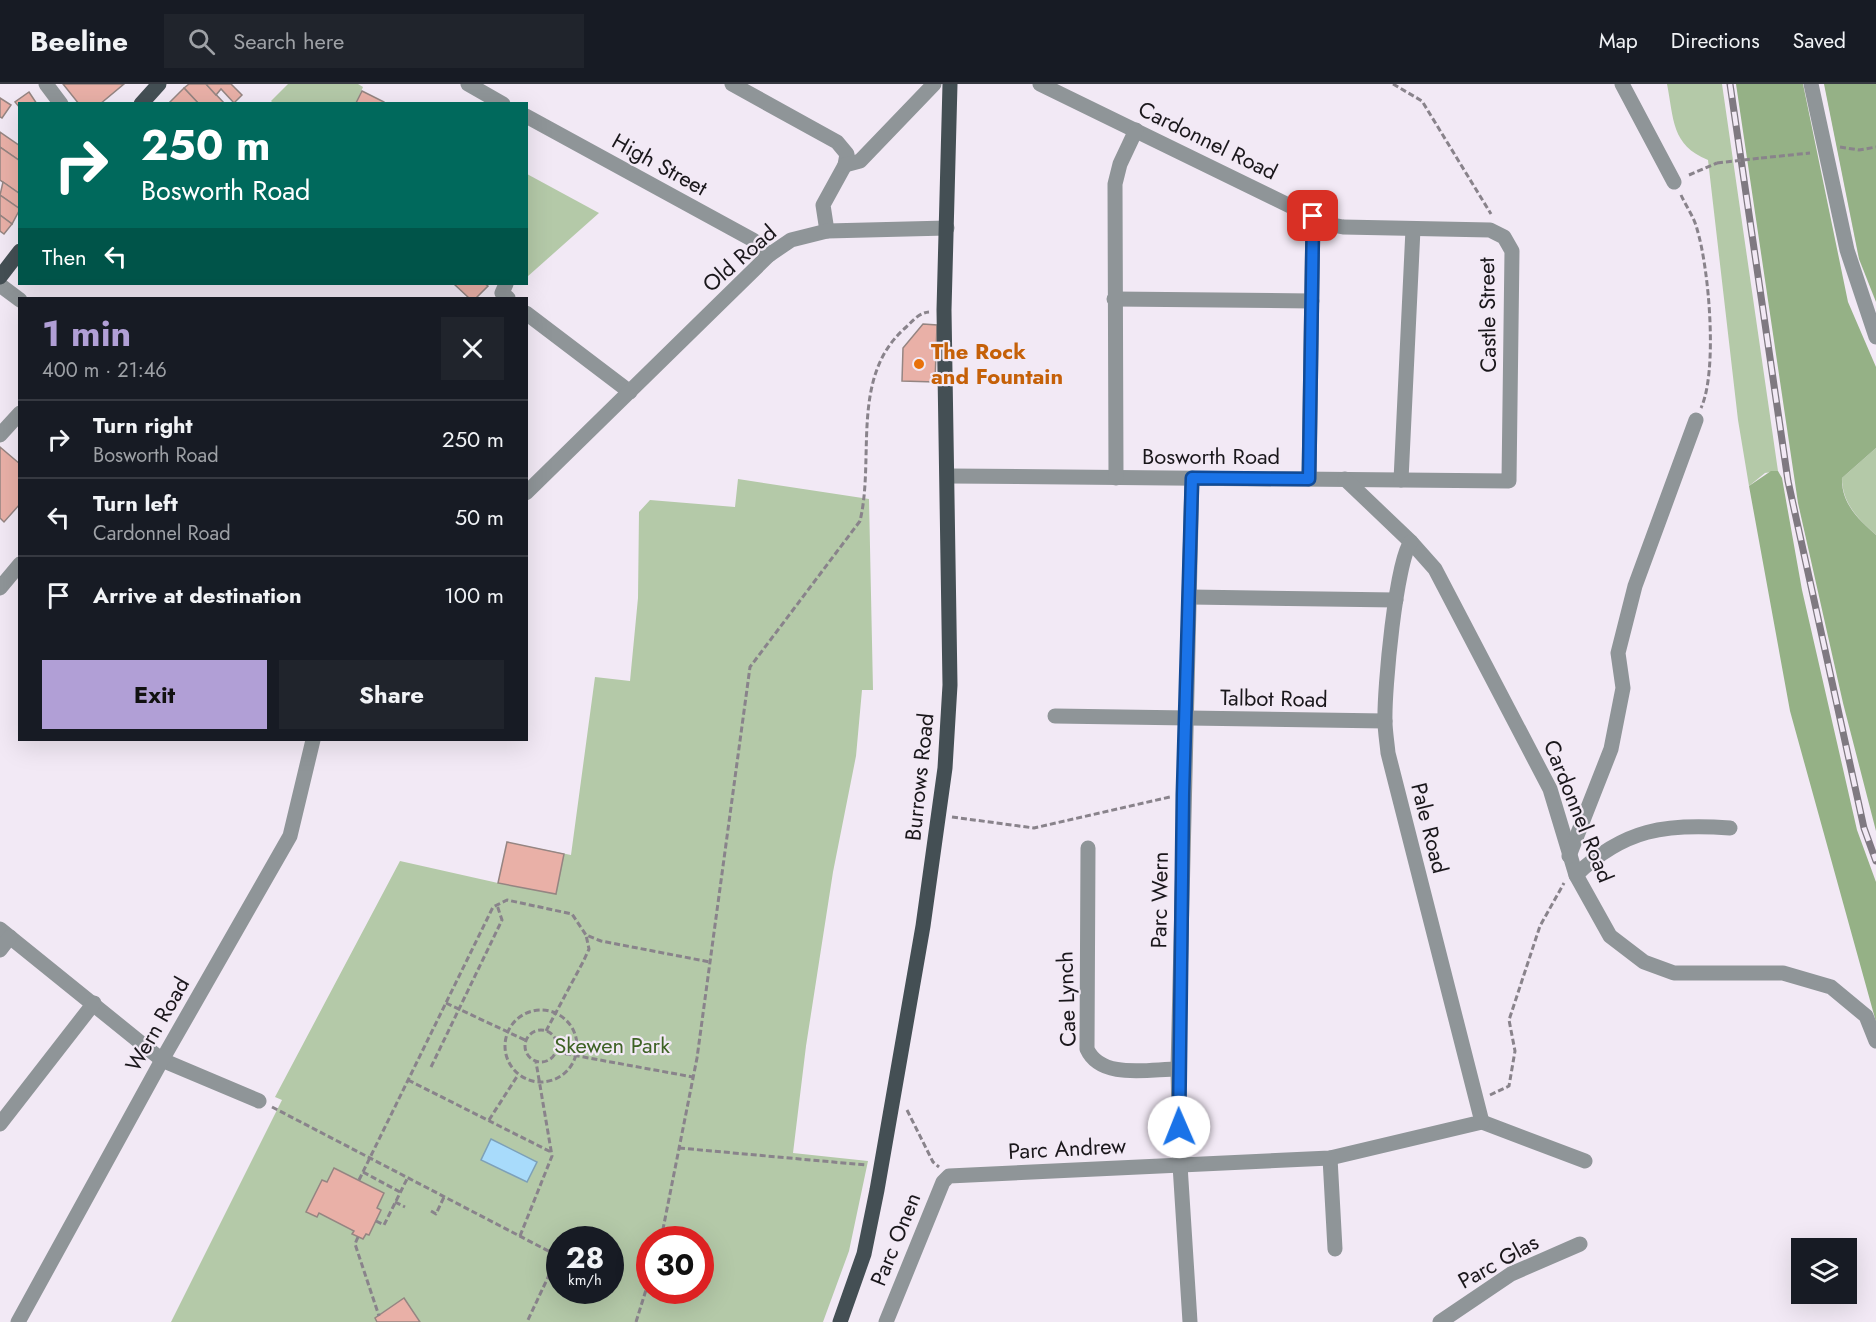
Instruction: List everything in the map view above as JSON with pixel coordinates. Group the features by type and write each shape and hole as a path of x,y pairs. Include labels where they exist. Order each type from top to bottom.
{"main road":[{"path":"143,102 159,84"},
{"path":"947,228 950,84"},
{"name":"Burrows Road","path":"840,1322 864,1254 882,1166 945,768 950,685 947,603 949,476 944,310 947,228"},
{"path":"0,277 18,254"}],"street":[{"path":"46,84 60,102"},
{"path":"468,84 500,102"},
{"path":"732,84 837,142 847,154 845,165 823,205 827,231"},
{"path":"845,165 860,161 934,84"},
{"name":"Cardonnel Road","path":"1040,84 1313,216"},
{"path":"1622,84 1674,182"},
{"path":"1810,84 1847,250 1876,337"},
{"name":"High Street","path":"528,117 753,240 770,255"},
{"path":"1116,478 1115,184 1120,164 1136,130"},
{"path":"1309,479 1313,216"},
{"name":"Castle Street","path":"1313,216 1327,224 1343,227 1490,230 1504,237 1512,251 1509,481"},
{"name":"Old Road","path":"528,492 770,255 791,240 827,231 947,228"},
{"path":"1401,480 1413,229"},
{"path":"0,285 18,298"},
{"path":"506,285 502,293 507,297"},
{"path":"1114,299 1312,301"},
{"path":"528,314 630,392"},
{"path":"0,435 18,415"},
{"path":"1569,856 1611,749 1623,688 1618,653 1635,586 1696,420"},
{"name":"Bosworth Road","path":"949,476 1509,481"},
{"name":"Parc Wern","path":"1190,1322 1180,1165 1178,1069 1192,478"},
{"name":"Cardonnel Road","path":"1345,479 1436,569 1550,789 1576,875 1610,936 1644,962 1674,973 1783,973 1832,987 1866,1016 1876,1041"},
{"name":"Pale Road","path":"1411,542 1405,548 1396,600 1384,721 1388,753 1482,1122"},
{"path":"0,588 18,566"},
{"path":"1190,597 1396,600"},
{"name":"Talbot Road","path":"1055,716 1384,721"},
{"name":"Wern Road","path":"18,1322 162,1060 290,836 313,741"},
{"path":"1576,875 1609,846 1641,832 1693,825 1730,828"},
{"name":"Cae Lynch","path":"1088,849 1087,1050 1092,1060 1108,1070 1178,1069"},
{"path":"0,950 5,933 162,1060 259,1101"},
{"path":"0,1124 94,1003"},
{"path":"1335,1249 1330,1158 1482,1122 1585,1161"},
{"name":"Parc Andrew","path":"949,1176 1330,1158"},
{"name":"Parc Onen","path":"886,1322 943,1182 949,1176"},
{"name":"Parc Glas","path":"1440,1322 1511,1274 1580,1244"}],"path":[{"path":"1393,84 1422,101 1504,237"},
{"path":"1696,420 1706,399 1711,353 1704,257 1696,226 1674,182 1717,163 1824,151 1842,146 1859,150 1876,147"},
{"path":"664,1226 693,1077 750,667 860,520 865,499 866,440 873,382 876,366 888,343 922,313 944,310"},
{"path":"939,815 1034,828 1183,794"},
{"path":"1477,1101 1509,1086 1515,1051 1509,1020 1540,926 1565,880 1576,875"},
{"path":"359,1180 493,907 507,900 573,914 586,934 589,949 546,1031"},
{"path":"430,1067 502,920 497,904"},
{"path":"586,934 601,941 710,962"},
{"path":"446,1003 525,1040"},
{"path":"533,1010 556,1013 565,1018 576,1035 576,1055 562,1076 551,1081 539,1083 518,1075 505,1055 507,1032 522,1014 533,1010"},
{"path":"525,1040 537,1030 546,1031 556,1040 556,1052 550,1060 536,1062"},
{"path":"520,1237 552,1156 536,1062 525,1051 525,1040"},
{"path":"556,1052 693,1077"},
{"path":"489,1120 518,1075"},
{"path":"408,1080 552,1152"},
{"path":"896,1085 933,1162 949,1176"},
{"path":"259,1101 558,1256 528,1322"},
{"path":"679,1148 882,1166"},
{"path":"363,1172 400,1192"},
{"path":"376,1221 384,1225 407,1178"},
{"path":"430,1211 436,1214 444,1197"},
{"path":"395,1202 405,1207"},
{"path":"358,1237 355,1244 379,1316"},
{"path":"636,1322 642,1304"}],"green space":[{"path":"288,84 358,84 363,87 356,102 271,101"},
{"path":"1667,84 1722,84 1778,471 1765,473 1749,486 1738,420 1708,160 1687,147 1676,130"},
{"path":"1736,84 1803,84 1848,302 1876,367 1876,448 1842,478 1842,487 1852,510 1876,535 1876,831 1843,703 1798,503"},
{"path":"1824,84 1876,84 1876,302 1859,259"},
{"path":"528,175 599,213 528,276"},
{"path":"1876,448 1876,535 1852,510 1845,495 1842,478"},
{"path":"1771,471 1778,471 1782,478 1802,590 1857,830 1876,882 1876,1022 1790,711 1749,486"},
{"name":"Skewen Park","path":"738,479 869,499 873,690 862,690 856,756 833,872 806,1046 793,1153 868,1161 849,1251 823,1322 171,1322 282,1100 275,1097 400,861 498,883 507,842 571,855 595,677 630,681 638,598 639,512 650,500 735,507"}],"water":[{"path":"491,1139 537,1162 527,1182 481,1160"}],"building":[{"path":"63,84 124,84 102,102 77,102"},
{"path":"189,84 206,84 223,102 197,102 184,88"},
{"path":"206,84 231,84 242,95 233,102 221,89 216,95"},
{"path":"184,88 197,102 170,102"},
{"path":"362,91 384,102 356,102"},
{"path":"29,92 36,102 18,102 18,106 15,102"},
{"path":"0,98 11,105 2,118 0,117"},
{"path":"0,132 18,145 18,160 0,147"},
{"path":"0,147 18,160 18,193 0,180"},
{"path":"3,182 18,193 18,208 0,195"},
{"path":"0,195 18,208 18,213 12,224 0,215"},
{"path":"0,215 12,224 4,234 0,231"},
{"path":"455,285 488,286 477,297 468,297"},
{"name":"The Rock and Fountain","path":"923,324 937,325 935,382 902,381 903,348"},
{"path":"0,447 18,462 18,506 4,522 0,518"},
{"path":"507,842 564,854 556,894 498,883"},
{"path":"334,1168 384,1193 377,1208 381,1210 369,1235 366,1234 363,1239 352,1234 354,1231 319,1213 317,1217 306,1212 322,1180 327,1182"},
{"path":"404,1298 420,1322 377,1322 375,1318"}],"railway":[{"path":"1730,84 1788,481 1864,828 1876,861"}],"place":[{"name":"The Rock and Fountain","path":"919,364"}],"route":[{"path":"1179,1127 1183,794 1192,478 1309,479 1313,216"}]}
